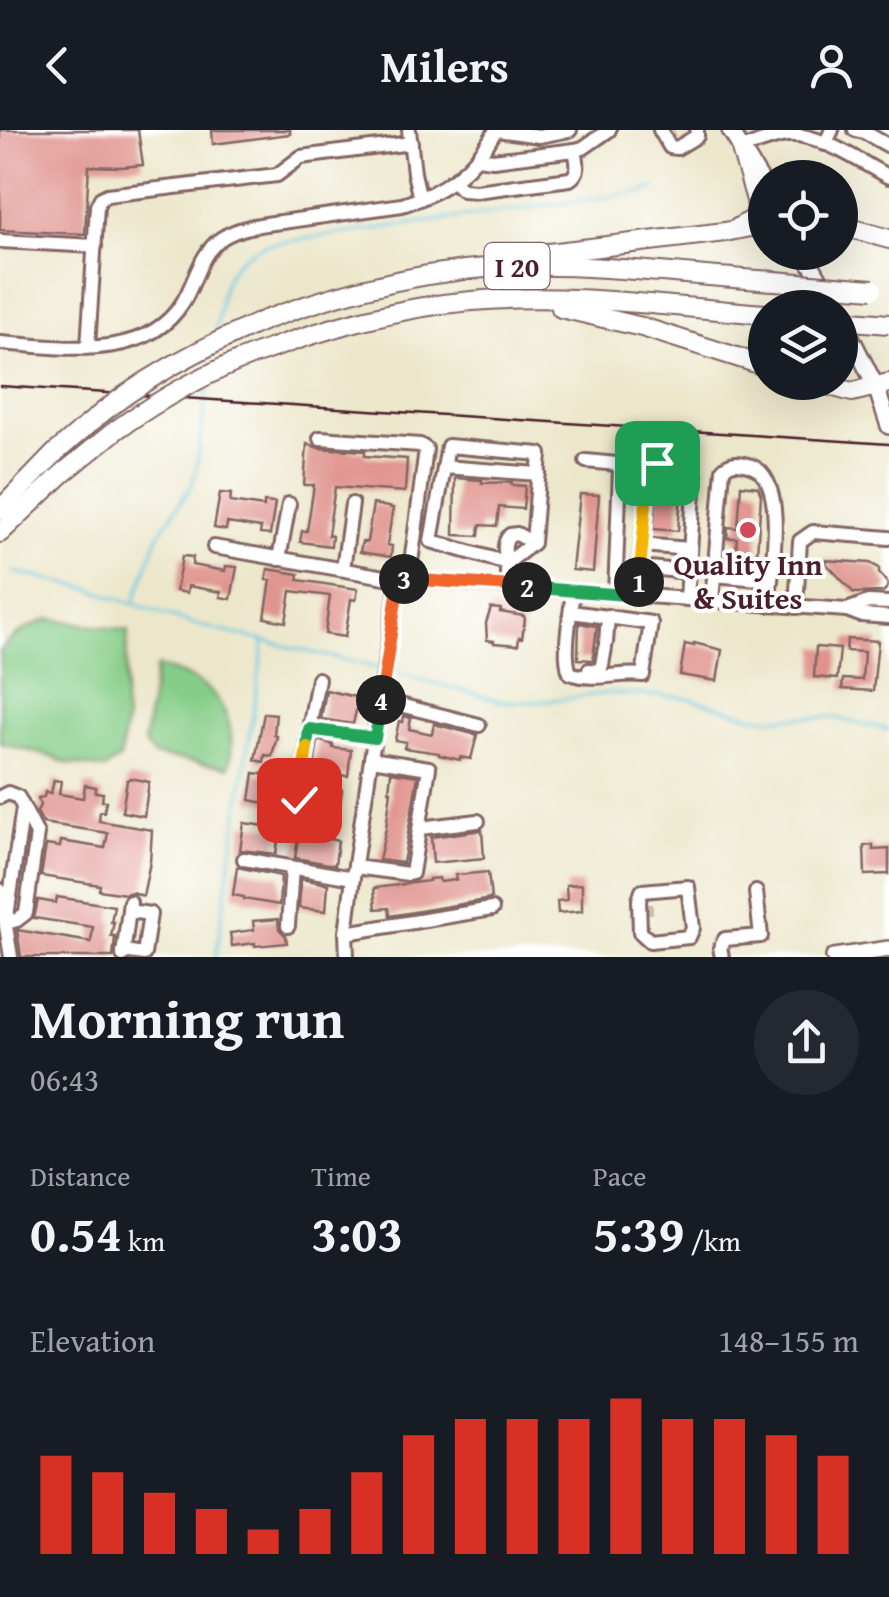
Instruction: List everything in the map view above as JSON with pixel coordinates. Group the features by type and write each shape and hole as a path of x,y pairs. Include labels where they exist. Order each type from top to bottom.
{"highway":[{"path":"724,232 750,224 756,214 756,200 741,149"},
{"path":"416,277 457,265 748,227"},
{"path":"858,230 889,239"},
{"name":"I 20","path":"0,510 85,427 167,368 265,320 338,295 416,277 536,266 881,290"},
{"path":"506,300 618,320 748,361"},
{"name":"I 20","path":"0,534 51,485 153,404 256,354 348,322 437,305 506,300 592,301 748,313"},
{"path":"858,320 889,324"}],"main road":[{"path":"730,130 748,160"},
{"path":"858,346 882,385 889,426"},
{"path":"834,957 889,949"}],"street":[{"path":"0,342 88,347 129,342 170,320 186,297 202,258 234,232 402,205 453,182 477,158 496,130 540,136 570,130"},
{"path":"477,158 493,160 575,150 609,130"},
{"path":"664,133 670,147 677,148 696,136 696,130"},
{"path":"825,144 832,130"},
{"path":"856,130 889,144"},
{"path":"884,130 889,144"},
{"path":"741,149 788,135 809,138 889,177"},
{"path":"88,347 98,206 107,195 278,176 301,156 410,136 420,199"},
{"path":"453,182 463,190 476,191 570,179 578,170 575,150"},
{"path":"0,241 96,246"},
{"path":"320,438 420,445 426,449 406,579 398,587 380,700 346,933 347,957"},
{"path":"448,446 540,454 532,543 506,563 431,541 448,446"},
{"path":"586,461 616,464 620,470 615,594"},
{"path":"712,601 723,469 734,462 755,466 768,480 774,503 776,530 768,605"},
{"path":"637,596 649,468 657,463 694,470 686,599"},
{"path":"444,468 539,474"},
{"path":"279,558 289,504"},
{"path":"342,570 352,504"},
{"path":"507,586 506,540 518,534 532,543"},
{"path":"796,607 800,540 806,534 888,540"},
{"path":"642,545 690,550"},
{"path":"214,547 406,579 848,610 889,617"},
{"path":"640,568 688,572"},
{"path":"714,575 771,580"},
{"path":"573,590 566,665 570,673 578,676 643,675 655,597"},
{"path":"848,610 868,602 889,604"},
{"path":"571,612 651,623"},
{"path":"568,645 575,667 599,671 608,616"},
{"path":"299,800 318,679"},
{"path":"380,700 478,725"},
{"path":"309,729 375,738"},
{"path":"244,859 292,868 412,873 429,768 372,758"},
{"path":"0,797 8,793 18,796 38,838 26,913 6,922"},
{"path":"420,828 478,820"},
{"path":"288,926 292,868"},
{"path":"688,887 692,928 689,938 669,940 650,941 640,932 642,892 688,887"},
{"path":"0,890 11,957"},
{"path":"722,957 720,948 725,939 761,936 756,892"},
{"path":"130,907 150,914 144,954 123,954 130,907"},
{"path":"346,933 492,909"},
{"path":"669,940 670,957"}],"green space":[{"path":"50,619 128,631 126,719 120,758 105,769 65,763 0,743 0,651 23,631"},
{"path":"156,667 192,679 217,700 230,729 229,767 153,755 144,743"}],"building":[{"path":"0,130 138,130 143,165 89,166 85,234 0,230"},
{"path":"212,130 290,130 290,134 213,144"},
{"path":"307,444 365,451 365,456 407,459 405,492 335,487 328,535 332,536 331,546 300,542 302,531 307,531 314,485 304,485"},
{"path":"455,478 525,486 523,509 499,507 497,526 480,525 479,536 454,535"},
{"name":"Quality Inn & Suites","path":"741,485 758,487 761,495 756,569 735,567 737,538 727,538 728,527 738,528"},
{"path":"657,491 681,493 678,531 653,529"},
{"path":"220,493 231,494 230,502 264,507 264,502 275,503 270,535 260,534 261,528 227,523 226,530 214,528"},
{"path":"580,494 599,495 593,572 572,570"},
{"path":"373,504 393,508 387,545 392,546 391,557 360,552 362,542 367,542"},
{"path":"182,556 193,557 192,565 225,571 226,566 237,567 231,599 220,597 221,592 188,586 187,593 176,591"},
{"path":"823,560 870,563 879,568 887,588 883,592 854,593"},
{"path":"268,569 299,574 298,580 358,589 356,600 351,599 345,637 325,634 330,596 291,591 286,622 265,618 271,580 266,580"},
{"path":"491,608 524,616 518,645 487,640 486,623"},
{"path":"579,623 597,626 593,660 578,659"},
{"path":"847,639 878,641 873,691 842,689 843,679 862,680 864,652 846,651"},
{"path":"685,644 722,650 717,681 680,675"},
{"path":"816,647 840,649 837,679 814,677"},
{"path":"326,690 359,698 353,724 321,719"},
{"path":"264,713 276,714 277,736 272,756 265,755 264,762 255,760"},
{"path":"404,716 411,718 409,729 432,734 434,724 477,735 471,759 404,748 406,742 395,740"},
{"path":"318,740 333,748 351,750 348,776 338,775 336,790 342,790 339,810 333,809 332,813 304,809 309,801"},
{"path":"391,772 418,776 403,863 379,860"},
{"path":"254,773 283,777 282,784 288,785 285,807 250,800"},
{"path":"54,780 61,781 59,794 83,798 85,785 103,793 102,801 106,801 99,821 152,830 143,896 41,876 46,845 60,847 61,841 105,848 108,833 43,823 37,812 38,798 44,797 45,792 51,793"},
{"path":"127,780 149,782 144,816 122,812"},
{"path":"244,823 280,828 276,854 240,850"},
{"path":"482,830 484,858 433,863 431,837"},
{"path":"299,832 338,841 335,865 295,858"},
{"path":"873,845 873,850 889,849 889,874 865,875 864,846"},
{"path":"237,867 281,876 279,905 233,895"},
{"path":"488,872 491,899 390,916 389,908 376,909 374,888 439,878 440,882 456,880 455,875"},
{"path":"301,879 328,884 326,911 299,908"},
{"path":"582,884 582,911 558,913 557,901 567,900 566,885"},
{"path":"57,897 114,906 113,957 21,957 17,930 91,942 93,927 34,918 38,900 56,903"},
{"path":"278,919 287,943 232,946 230,933 254,930 253,921"}],"waterway":[{"path":"216,332 223,289 232,268 241,258 268,244 643,192 655,187"},
{"path":"135,601 158,536 192,485 208,385"},
{"path":"14,572 87,588 193,624 382,669"},
{"path":"216,957 264,642"},
{"path":"389,671 501,701 536,702 610,693 666,696 689,698 752,716 831,717 889,730"}],"tunnel":[{"path":"670,132 674,130"},
{"path":"647,904 647,914"}],"railway":[{"path":"0,386 889,444"}],"place":[{"name":"Quality Inn & Suites","path":"748,530"}],"route":[{"path":"299,800 309,729 375,738 402,580 637,596 649,468 657,463"}]}
